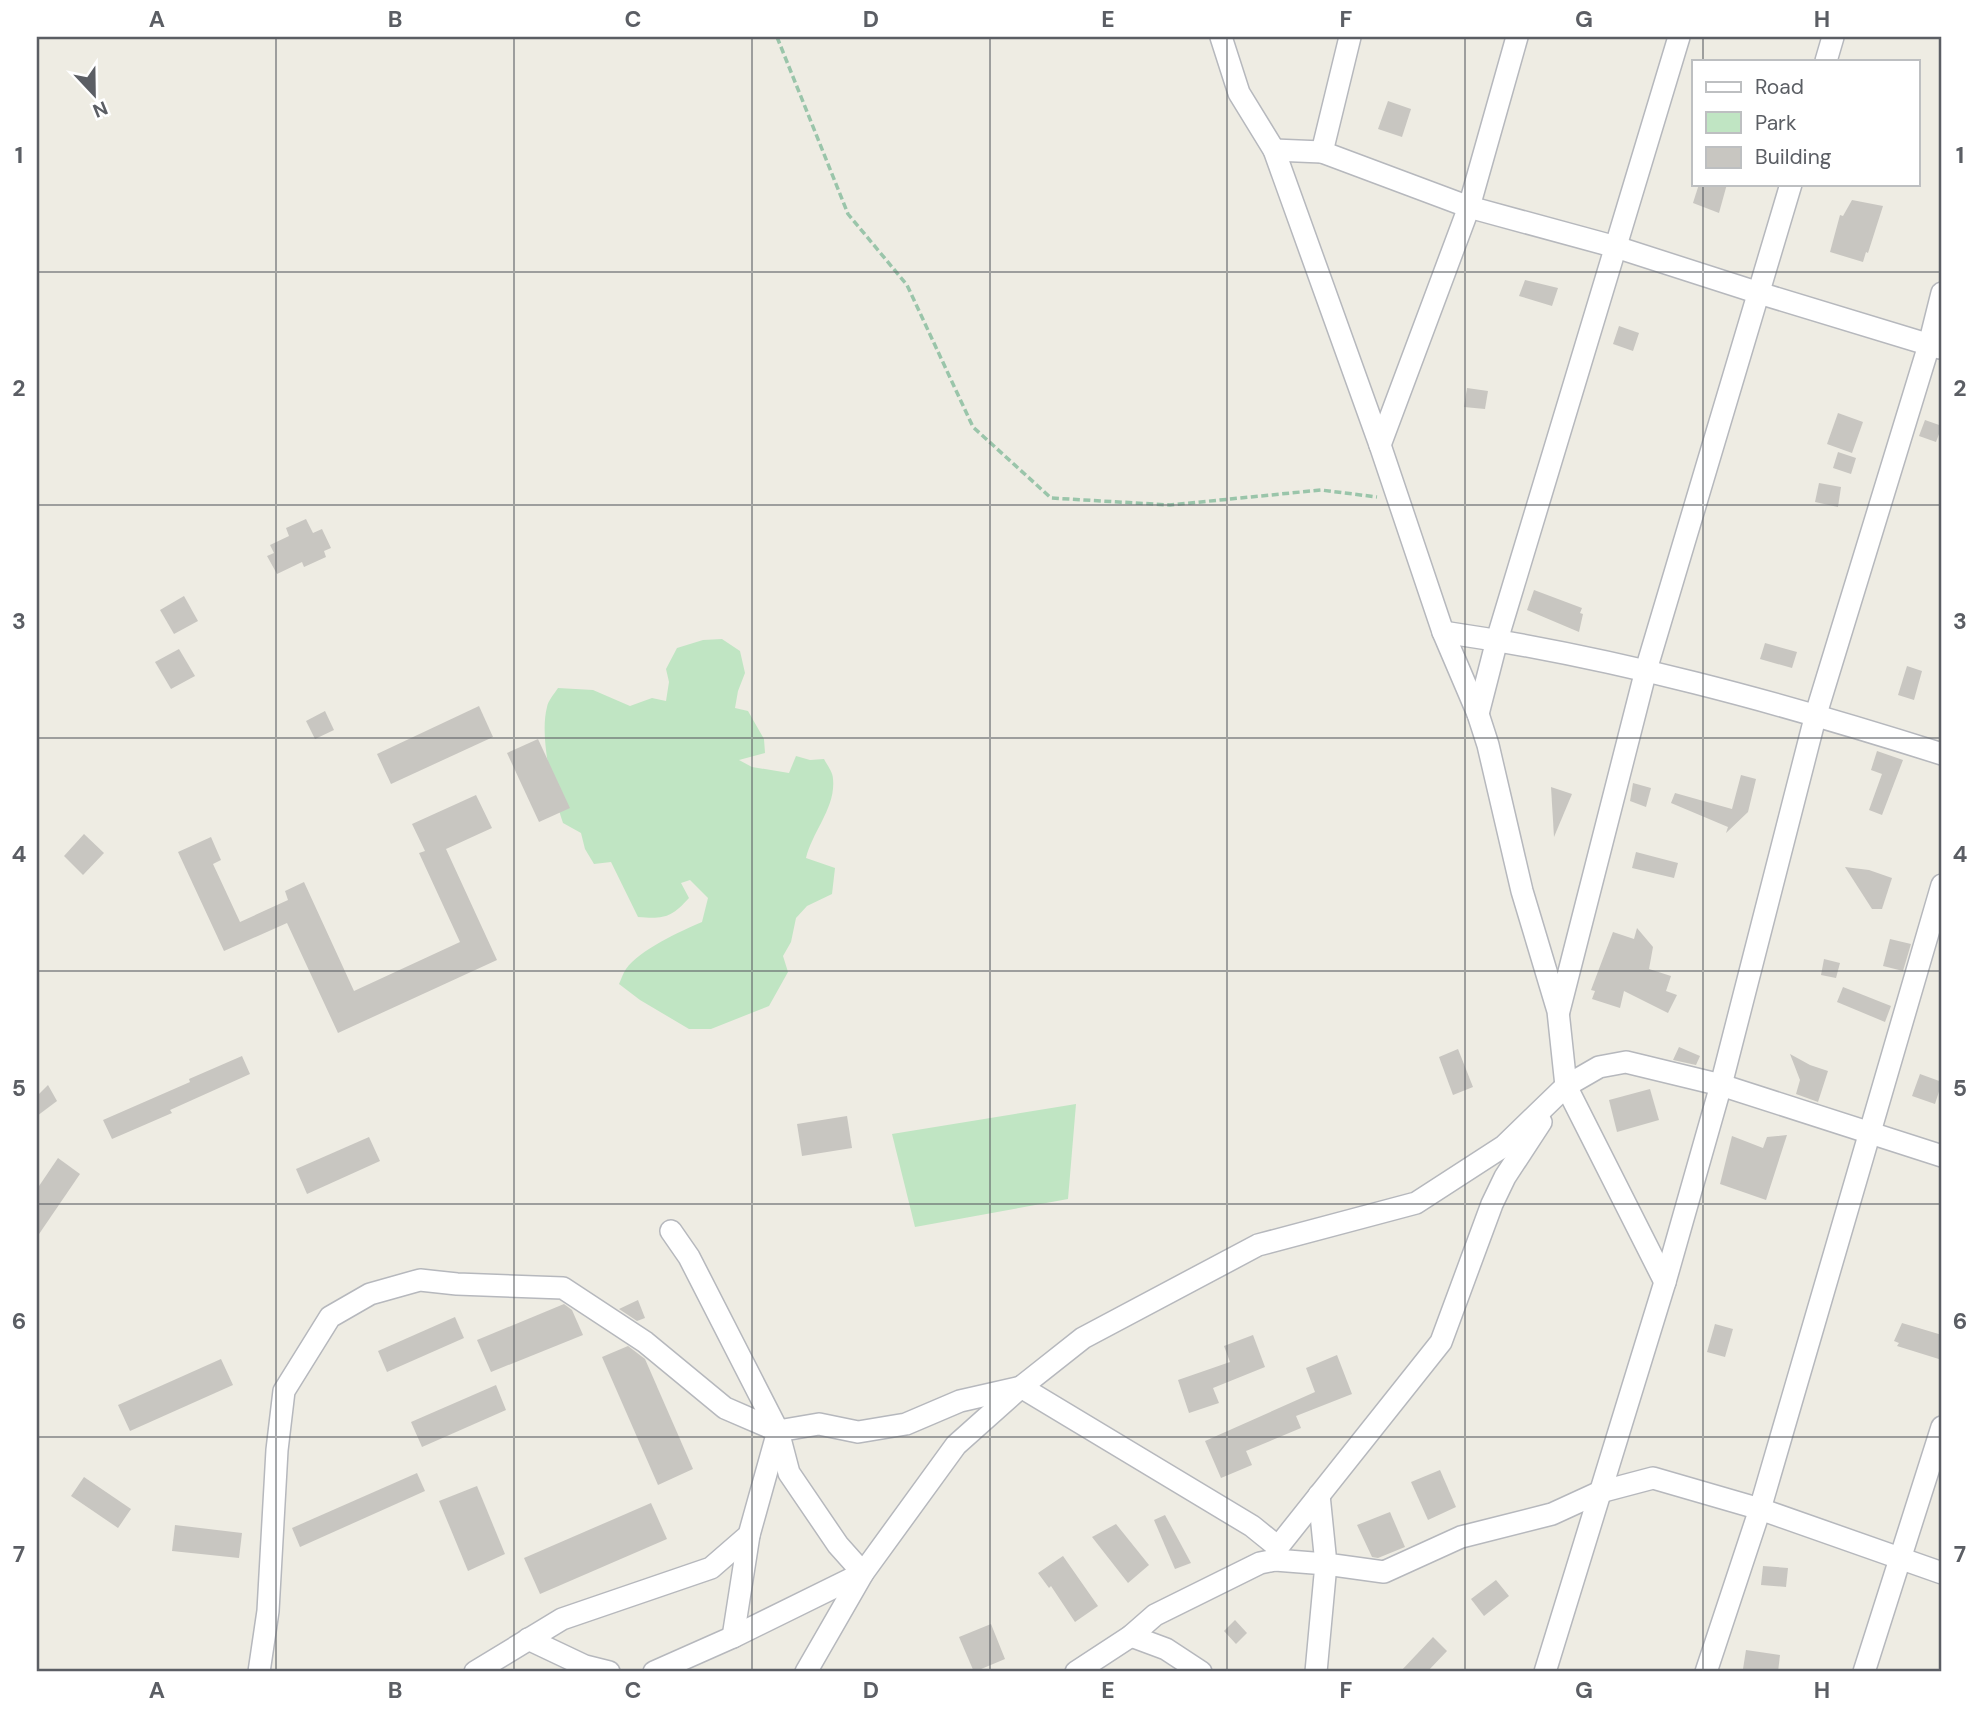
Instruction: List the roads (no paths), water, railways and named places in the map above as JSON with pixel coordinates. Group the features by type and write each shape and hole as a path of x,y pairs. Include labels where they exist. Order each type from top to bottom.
{"street":[{"path":"1221,37 1238,93 1274,150 1380,445 1443,632 1478,714 1488,745 1522,891 1559,1011 1566,1086 1665,1283"},
{"path":"1322,152 1350,37"},
{"path":"1380,445 1469,207 1517,37"},
{"path":"1478,714 1497,640 1679,37"},
{"path":"1826,60 1833,37"},
{"path":"1274,150 1322,152 1469,207 1616,247 1936,346"},
{"path":"1559,1011 1646,670 1790,186"},
{"path":"1545,1672 1665,1283 1721,1085 1816,714 1936,346 1942,293"},
{"path":"1443,632 1646,670 1816,714 1942,754"},
{"path":"1706,1672 1760,1509 1942,885"},
{"path":"806,1672 863,1573 957,1445 1021,1387 1083,1338 1258,1245 1416,1203 1504,1146 1566,1086 1600,1067 1626,1062 1721,1085 1942,1156"},
{"path":"1076,1672 1131,1636 1155,1615 1276,1553 1441,1342 1492,1204 1505,1177 1566,1086"},
{"path":"671,1231 689,1257 778,1431 789,1473 838,1545 863,1573"},
{"path":"259,1672 268,1611 277,1450 284,1391 330,1317 370,1294 420,1280 563,1288 645,1342 725,1408 778,1431 819,1424 858,1432 906,1424 960,1401 1021,1387 1252,1527 1276,1553 1326,1564 1384,1572 1461,1537 1552,1514 1600,1492 1653,1478 1760,1509 1942,1573"},
{"path":"1864,1672 1942,1427"},
{"path":"733,1637 749,1535 778,1431"},
{"path":"1316,1672 1326,1564 1319,1495"},
{"path":"475,1672 562,1619 711,1568 749,1535"},
{"path":"654,1672 733,1637 863,1573"},
{"path":"1131,1636 1166,1649 1201,1672"},
{"path":"528,1639 585,1666 609,1672"}]}
